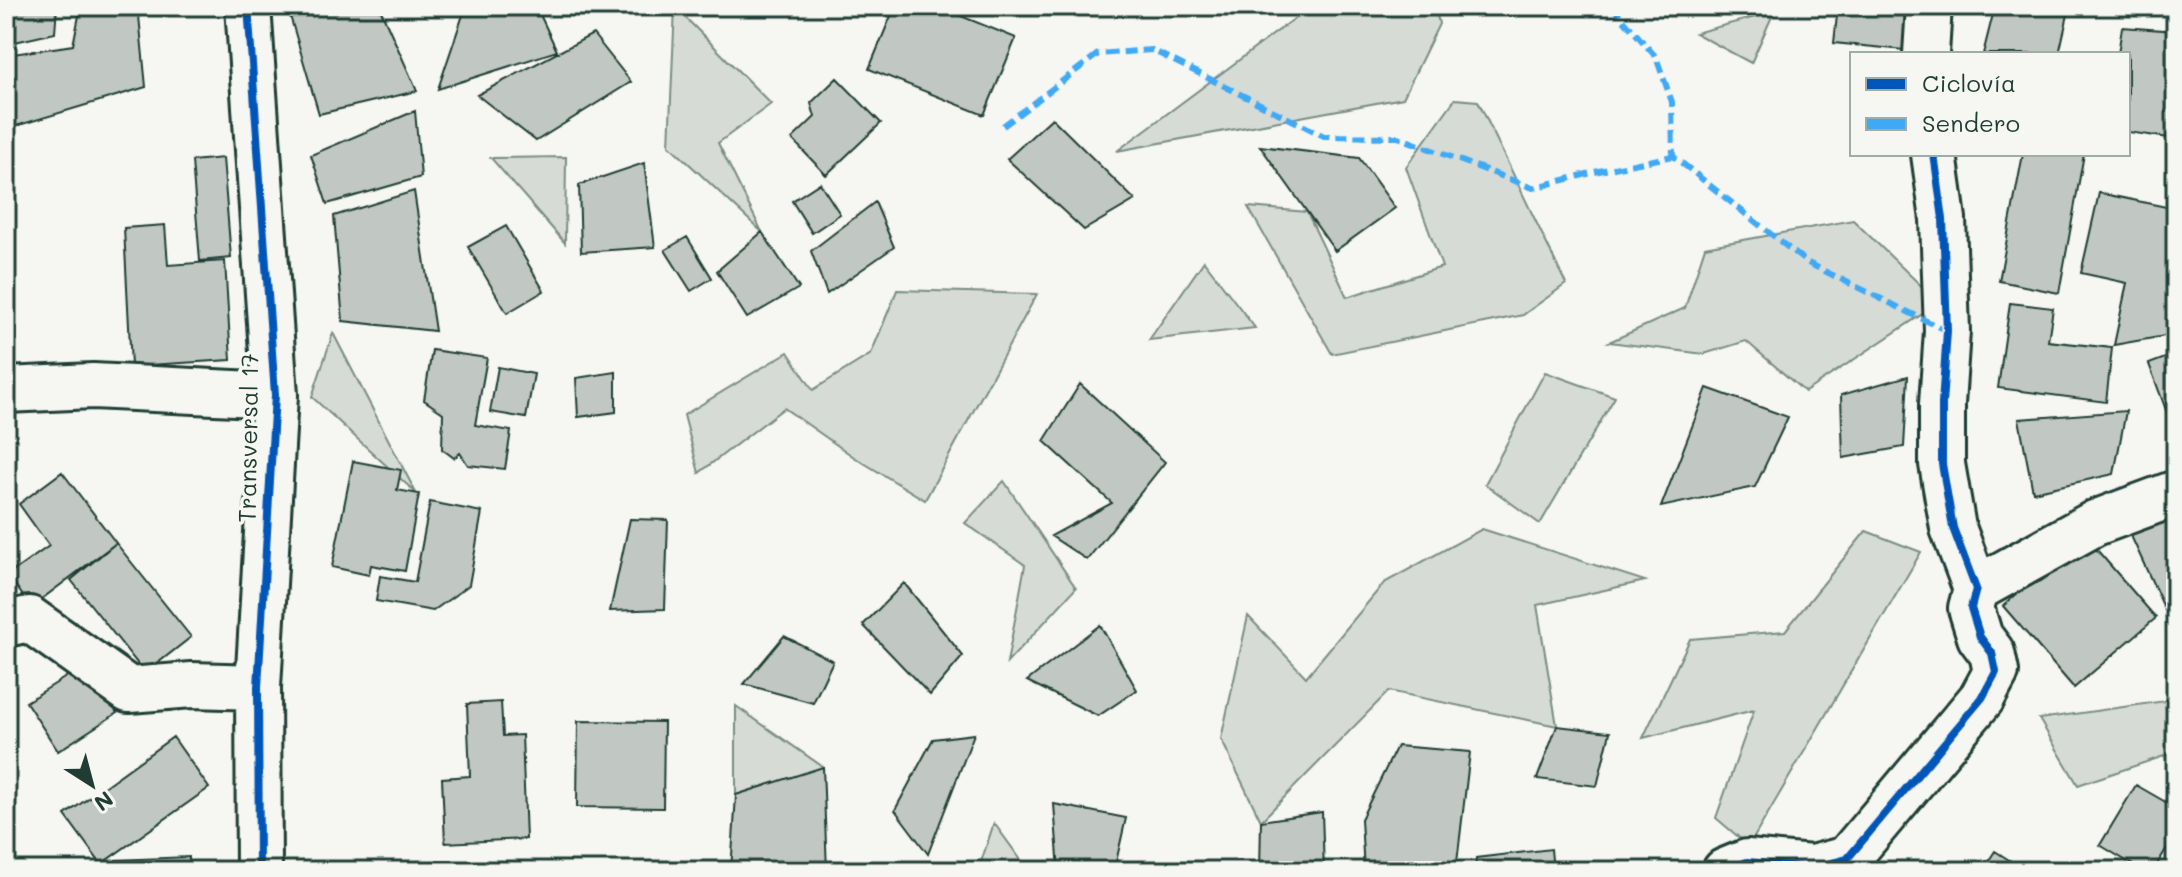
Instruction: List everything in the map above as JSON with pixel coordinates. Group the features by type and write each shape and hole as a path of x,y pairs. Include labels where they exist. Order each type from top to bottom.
{"street":[{"name":"Transversal 17","path":"248,6 275,395 258,687 259,871"},
{"path":"1926,52 1929,6"},
{"path":"1725,871 1747,862 1812,868 1847,859 1982,698 1996,672 1992,653 1980,637 1971,608 1976,589 1953,528 1942,464 1947,331 1943,219 1934,156"},
{"path":"6,390 93,386 275,395"},
{"path":"1976,589 2095,523 2176,493"},
{"path":"6,624 29,619 129,690 192,685 258,687"}],"shaded area":[{"path":"1299,6 1435,6 1439,24 1403,98 1117,151 1302,13"},
{"path":"675,7 771,104 718,143 762,232 669,145"},
{"path":"1774,12 1751,63 1695,33"},
{"path":"1455,99 1478,101 1566,284 1523,315 1332,354 1248,207 1307,212 1347,297 1442,267 1406,167"},
{"path":"566,157 565,243 491,158"},
{"path":"1853,220 1939,303 1805,392 1746,341 1704,354 1609,342 1685,308 1705,247"},
{"path":"1204,261 1255,328 1149,340"},
{"path":"897,290 1037,294 925,500 854,457 784,408 699,473 684,415 788,352 813,390 871,354"},
{"path":"333,333 416,493 312,397"},
{"path":"1545,372 1615,397 1540,524 1485,484"},
{"path":"1004,481 1076,588 1007,663 1025,565 965,523"},
{"path":"1482,529 1645,581 1537,605 1557,726 1389,691 1261,821 1221,739 1248,616 1306,677 1384,583"},
{"path":"1866,531 1921,552 1749,846 1716,818 1754,710 1643,738 1690,639 1785,631"},
{"path":"2172,700 2176,704 2176,752 2078,785 2039,719"},
{"path":"736,706 823,767 736,795"},
{"path":"994,823 1029,871 978,871"}],"building":[{"path":"6,6 57,6 55,33 6,44"},
{"path":"81,6 138,6 146,87 6,129 6,55 73,45"},
{"path":"297,6 379,6 417,91 319,114 288,9"},
{"path":"466,6 536,6 557,51 438,89"},
{"path":"895,6 936,6 1016,38 984,115 869,69"},
{"path":"1838,6 1919,6 1914,51 1834,43"},
{"path":"1995,6 2050,6 2069,10 2059,52 1984,52"},
{"path":"2122,27 2176,31 2176,139 2130,132 2130,52 2118,52"},
{"path":"593,34 631,82 536,141 477,95"},
{"path":"837,78 881,123 826,175 792,139 815,117 811,103"},
{"path":"415,111 421,177 327,204 311,155"},
{"path":"1052,118 1135,200 1084,230 1007,159"},
{"path":"1260,146 1359,158 1395,208 1335,251"},
{"path":"2023,156 2084,156 2059,293 1999,281"},
{"path":"223,158 231,258 200,261 192,161"},
{"path":"644,163 655,247 581,252 579,185"},
{"path":"820,183 840,214 812,233 792,201"},
{"path":"414,191 435,331 343,321 334,216"},
{"path":"2099,193 2176,209 2176,334 2114,345 2127,283 2081,273"},
{"path":"875,202 894,247 827,294 811,251"},
{"path":"165,225 168,265 225,261 231,360 131,366 124,228"},
{"path":"506,226 544,291 507,313 468,247"},
{"path":"762,232 799,288 747,318 717,271"},
{"path":"687,237 712,278 691,291 665,250"},
{"path":"2010,303 2053,308 2048,341 2112,348 2106,402 1998,388"},
{"path":"432,350 487,358 475,425 511,431 505,469 468,465 460,453 454,458 442,449 443,413 424,400"},
{"path":"2176,354 2176,437 2149,364"},
{"path":"498,367 534,374 526,418 490,412"},
{"path":"616,372 616,412 578,417 576,378"},
{"path":"1908,376 1904,447 1843,458 1841,395"},
{"path":"1080,384 1165,462 1087,560 1051,536 1112,503 1044,441"},
{"path":"1707,388 1788,417 1755,487 1661,507"},
{"path":"2126,411 2114,474 2033,492 2019,419"},
{"path":"353,461 401,470 397,490 419,494 405,571 371,565 369,575 332,567"},
{"path":"62,472 116,543 31,607 8,575 49,546 19,504"},
{"path":"430,502 482,512 469,585 433,611 376,601 380,576 415,582"},
{"path":"2176,502 2176,609 2166,612 2126,525"},
{"path":"630,519 668,520 665,609 610,611"},
{"path":"2084,535 2156,618 2074,688 2003,606"},
{"path":"116,543 191,637 145,673 71,580"},
{"path":"904,583 963,656 930,695 863,625"},
{"path":"1100,625 1137,690 1098,716 1027,681"},
{"path":"784,636 833,661 813,703 744,684"},
{"path":"85,665 117,713 58,751 26,702"},
{"path":"501,702 503,736 522,735 526,839 445,843 442,778 470,776 467,704"},
{"path":"578,721 664,722 663,808 577,807"},
{"path":"1557,726 1610,732 1597,786 1537,779"},
{"path":"974,734 928,854 895,810 933,739"},
{"path":"173,737 209,788 101,864 65,815"},
{"path":"1397,746 1470,752 1456,871 1364,871 1361,819"},
{"path":"823,767 827,871 731,871 736,795"},
{"path":"2136,785 2176,808 2176,833 2153,871 2143,871 2100,845"},
{"path":"1054,804 1126,818 1114,871 1059,871"},
{"path":"1322,812 1324,871 1260,871 1261,821"},
{"path":"1551,849 1553,871 1475,871 1476,858"},
{"path":"1995,851 2025,870 1982,871"},
{"path":"189,857 189,871 116,871 116,860"}],"marked path":[{"path":"1612,6 1656,57 1672,102 1673,156"},
{"path":"1003,126 1098,54 1152,50 1324,136 1398,137 1533,188 1673,156 1806,262 1947,331"}],"cycle path":[{"path":"248,6 275,395 258,687 259,871"},
{"path":"1725,871 1747,862 1812,868 1847,859 1982,698 1996,672 1992,653 1980,637 1971,608 1976,589 1953,528 1942,464 1947,331 1943,219 1934,156"}]}
